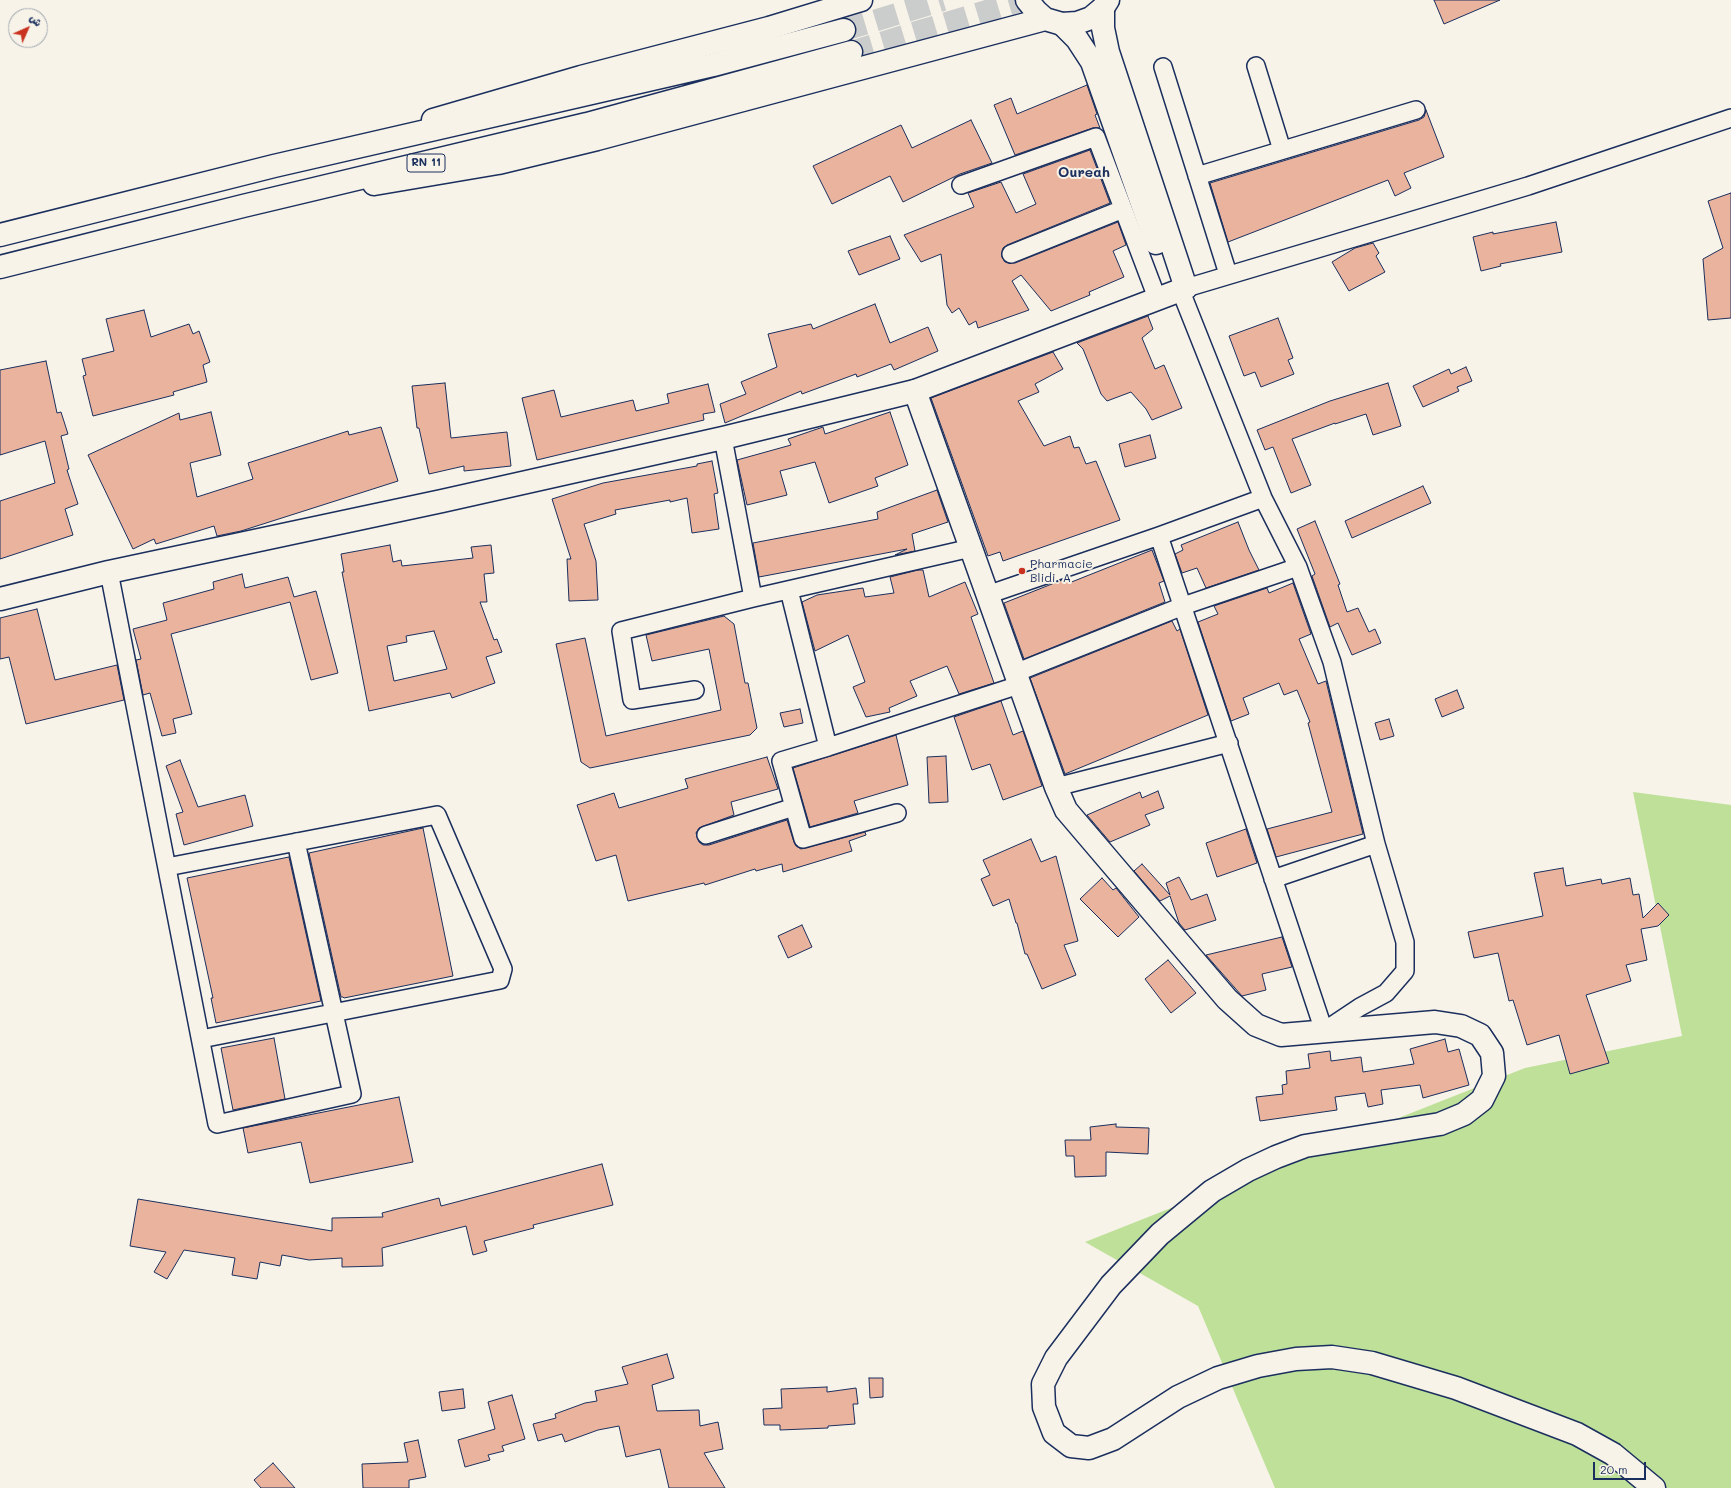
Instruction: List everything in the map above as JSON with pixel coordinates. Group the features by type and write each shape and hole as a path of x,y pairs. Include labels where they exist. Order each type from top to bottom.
{"main road":[{"path":"274,166 580,77 769,28 861,0"},
{"path":"1027,0 1036,11 1054,21 1077,39 1085,51 1097,75 1174,292"},
{"path":"243,206 498,163 598,139 1054,21 1077,23 1091,18 1106,4"},
{"path":"1106,4 1103,28 1108,52 1174,292"},
{"path":"0,235 274,166 713,65 844,30"},
{"name":"RN 11","path":"0,266 243,206 588,124 851,52"},
{"path":"0,599 109,572 442,501 723,438 915,391 1174,292"},
{"path":"915,391 1017,679 1056,787 1066,810 1227,999 1256,1025 1281,1035 1435,1022 1461,1026 1480,1035 1492,1053 1494,1076 1482,1100 1464,1114 1440,1124 1305,1146 1276,1157 1248,1170 1212,1191 1160,1234 1111,1286 1056,1358 1043,1384 1044,1407 1054,1433 1070,1446 1089,1448 1113,1439 1178,1397 1218,1378 1258,1366 1296,1359 1332,1357 1372,1363 1456,1388 1578,1434 1613,1454 1654,1488"}],"street":[{"path":"1256,66 1282,150"},
{"path":"1162,67 1228,274"},
{"path":"1197,176 1416,110"},
{"path":"1174,292 1228,274 1528,186 1731,118"},
{"path":"961,185 1096,137 1123,209 1174,292 1262,498 1298,567 1332,662 1376,844 1406,942 1405,971 1386,993 1360,1006 1324,1032 1159,536"},
{"path":"1011,254 1123,209"},
{"path":"723,438 753,598"},
{"path":"987,595 1159,536 1262,498"},
{"path":"696,690 632,700 621,631 753,598 971,548"},
{"path":"897,813 804,840 782,761 828,747 1017,679 1183,606 1298,567"},
{"path":"109,572 217,1124 352,1094 296,842"},
{"path":"790,590 828,747"},
{"path":"1056,787 1229,743"},
{"path":"706,835 794,807"},
{"path":"167,867 437,815 503,969 500,980 201,1039"},
{"path":"1273,879 1376,844"}],"green space":[{"path":"1633,792 1731,805 1731,1488 1275,1488 1198,1306 1085,1242 1525,1068 1682,1036"}],"building":[{"path":"1434,0 1500,0 1444,24"},
{"path":"1087,85 1100,128 1093,128 1015,155 994,105 1011,98 1017,114"},
{"path":"1426,110 1444,157 1404,173 1411,188 1395,196 1388,180 1228,242 1210,183 1419,120 1424,117"},
{"path":"971,120 992,163 960,174 903,202 890,176 832,204 813,166 901,125 912,148"},
{"path":"1090,150 1110,203 1007,245 1003,248 1002,257 1005,262 1015,263 1118,222 1126,245 1113,251 1124,277 1089,292 1090,295 1051,311 1021,275 1012,281 1029,310 978,328 976,321 969,325 959,308 952,313 947,305 941,254 921,262 904,235 974,207 968,193 1001,182 1016,213 1036,204 1023,174"},
{"path":"1731,193 1731,318 1708,320 1703,259 1723,248 1708,201"},
{"path":"1556,222 1562,252 1500,264 1501,266 1481,271 1473,237 1493,232 1493,234"},
{"path":"890,236 900,259 859,275 848,251"},
{"path":"1373,243 1379,253 1376,256 1385,272 1349,291 1332,262 1355,248"},
{"path":"875,304 890,343 928,327 938,351 894,370 891,364 857,377 856,374 802,394 801,391 725,423 720,404 746,394 741,382 777,367 768,334 811,324 813,329"},
{"path":"144,310 151,337 189,324 193,334 199,331 210,362 203,365 207,382 173,392 174,395 93,416 83,376 86,375 82,359 114,351 106,319"},
{"path":"1148,316 1153,329 1142,338 1155,369 1164,365 1182,408 1152,420 1146,409 1131,392 1107,401 1101,394 1083,349 1077,343"},
{"path":"1278,318 1293,358 1288,360 1294,374 1261,387 1255,372 1244,376 1229,336"},
{"path":"1053,352 1063,369 1035,384 1039,392 1018,401 1044,446 1070,436 1074,448 1079,447 1086,464 1096,461 1120,520 1003,561 1000,552 988,556 931,398"},
{"path":"46,361 57,413 61,412 68,434 61,436 69,469 67,470 78,504 65,509 73,535 0,559 0,501 55,483 45,441 0,455 0,370"},
{"path":"1466,367 1472,381 1457,387 1459,391 1423,407 1413,386 1449,369 1451,374"},
{"path":"445,383 451,438 507,432 511,466 464,471 464,466 429,474 419,428 417,428 412,386"},
{"path":"1388,383 1401,426 1373,435 1366,414 1335,423 1292,439 1311,485 1291,493 1273,447 1265,450 1257,430 1330,401"},
{"path":"708,384 715,412 703,414 704,420 537,460 522,398 554,390 561,417 633,400 636,411 669,403 667,394"},
{"path":"211,412 221,455 190,463 197,497 253,479 248,463 348,431 349,435 381,427 398,481 241,531 217,536 214,526 156,544 154,539 133,549 88,455 179,413 180,420"},
{"path":"890,412 908,465 875,478 878,486 829,503 815,462 780,471 787,495 747,505 737,460 791,445 788,439 823,427 825,434"},
{"path":"1150,435 1156,458 1125,467 1119,444"},
{"path":"712,461 718,493 714,494 719,529 692,533 687,498 615,510 616,514 584,524 596,561 598,600 569,601 567,559 571,559 552,499 603,483 697,466 697,464"},
{"path":"1423,486 1431,503 1352,538 1345,521"},
{"path":"937,490 948,522 912,534 915,551 895,555 907,549 759,577 753,543 878,519 877,512"},
{"path":"1315,521 1340,584 1338,585 1347,612 1358,608 1369,632 1375,629 1381,643 1352,655 1338,623 1330,627 1312,576 1315,574 1297,529"},
{"path":"1238,522 1259,570 1206,588 1197,568 1182,573 1175,554 1183,550 1181,545"},
{"path":"390,545 393,562 401,560 402,566 473,558 471,547 491,545 494,573 484,574 487,602 480,602 494,640 497,639 502,652 486,657 495,683 452,698 450,693 369,711 342,572 344,572 341,554","holes":["434,631 447,669 394,681 387,646 407,642 406,636"]},
{"path":"1152,550 1164,581 1159,583 1165,602 1024,659 1004,603 1067,578 1069,583"},
{"path":"923,570 929,597 965,582 978,614 971,617 994,683 959,694 947,666 910,681 917,696 889,708 890,712 866,717 853,687 865,682 848,635 815,651 802,602 817,595 863,588 865,597 894,593 890,577"},
{"path":"242,574 245,588 288,577 294,597 316,591 338,673 311,680 290,602 171,634 192,714 173,719 176,733 162,736 150,693 143,695 136,660 141,659 133,629 167,620 163,603 214,589 213,582"},
{"path":"1293,583 1311,634 1299,639 1318,684 1326,681 1363,834 1276,857 1267,829 1332,812 1308,723 1310,722 1297,690 1284,695 1279,683 1243,698 1249,714 1231,721 1198,622 1218,614 1214,606 1267,588 1269,593"},
{"path":"37,609 55,680 117,665 124,700 26,724 9,657 0,659 0,618"},
{"path":"724,616 734,624 745,683 748,683 757,728 750,735 590,768 581,762 556,644 585,638 606,736 721,710 709,649 652,661 646,635"},
{"path":"1172,621 1177,631 1180,629 1208,715 1065,774 1030,678"},
{"path":"1457,690 1464,708 1442,717 1435,699"},
{"path":"1001,701 1013,735 1023,731 1042,786 1003,800 990,764 972,770 954,717"},
{"path":"800,709 803,723 784,727 780,713"},
{"path":"1389,719 1394,736 1380,740 1375,723"},
{"path":"896,735 908,785 854,801 858,813 810,827 793,768"},
{"path":"946,756 948,802 929,803 927,757"},
{"path":"767,757 778,789 731,802 734,815 699,828 696,833 699,842 703,845 709,845 787,820 794,842 796,846 801,849 865,832 866,835 849,841 852,851 783,872 782,864 756,871 755,869 705,885 704,883 628,901 616,855 596,861 577,805 614,793 619,808 688,788 685,779"},
{"path":"180,760 198,807 245,795 253,826 184,845 176,814 183,812 166,766"},
{"path":"1158,791 1164,808 1145,815 1150,825 1110,842 1087,815 1140,792 1142,798"},
{"path":"423,828 453,976 344,998 341,997 309,853"},
{"path":"1246,829 1257,863 1217,877 1206,843"},
{"path":"1031,839 1041,862 1056,856 1078,941 1064,945 1076,975 1042,989 1027,954 1025,954 1009,899 993,906 981,879 990,875 983,860"},
{"path":"289,857 321,1001 216,1023 211,998 213,998 187,878"},
{"path":"1142,864 1170,895 1166,883 1179,877 1191,900 1207,894 1216,920 1185,930 1179,923 1170,896 1160,901 1134,871"},
{"path":"1563,868 1566,886 1601,879 1602,884 1630,878 1633,895 1639,894 1643,918 1658,903 1669,915 1658,926 1641,929 1647,960 1626,965 1631,981 1586,995 1609,1063 1570,1074 1559,1035 1527,1045 1513,1000 1509,1001 1498,953 1474,958 1468,932 1543,916 1534,873"},
{"path":"1102,878 1113,890 1116,888 1139,917 1118,937 1080,899"},
{"path":"802,925 812,947 788,958 778,936"},
{"path":"1282,937 1292,967 1262,974 1266,990 1242,996 1206,955"},
{"path":"1168,960 1196,993 1171,1013 1145,979"},
{"path":"274,1038 285,1099 233,1110 221,1048"},
{"path":"1445,1039 1448,1052 1459,1049 1469,1085 1423,1098 1420,1085 1381,1090 1383,1104 1368,1107 1365,1093 1335,1097 1337,1110 1260,1121 1256,1097 1283,1094 1282,1085 1287,1084 1286,1071 1310,1068 1308,1054 1330,1051 1331,1061 1361,1057 1363,1072 1414,1064 1410,1049"},
{"path":"399,1097 413,1162 310,1183 301,1142 248,1153 243,1128"},
{"path":"1116,1124 1116,1127 1149,1128 1148,1154 1106,1152 1106,1176 1075,1177 1074,1156 1066,1156 1065,1140 1091,1140 1090,1127"},
{"path":"602,1164 613,1205 533,1225 534,1228 484,1241 487,1251 473,1255 466,1226 382,1248 383,1266 342,1267 342,1258 309,1260 282,1255 280,1266 260,1262 257,1279 232,1275 235,1258 184,1250 167,1279 154,1272 166,1252 130,1246 138,1199 332,1231 332,1218 383,1217 382,1213 439,1198 441,1206"},
{"path":"667,1354 674,1378 652,1385 657,1411 699,1410 700,1426 718,1422 723,1449 704,1453 725,1488 669,1488 660,1449 626,1457 619,1426 598,1430 565,1442 562,1434 538,1441 533,1424 556,1418 555,1414 585,1403 597,1401 595,1391 628,1384 622,1367"},
{"path":"869,1378 883,1378 883,1397 870,1398"},
{"path":"827,1387 827,1392 856,1388 858,1404 853,1404 855,1424 828,1426 828,1428 780,1430 780,1425 764,1425 763,1409 782,1408 781,1389"},
{"path":"463,1389 465,1408 442,1411 439,1392"},
{"path":"512,1395 525,1439 502,1446 504,1451 488,1455 490,1460 465,1467 458,1440 495,1429 488,1402"},
{"path":"418,1440 426,1477 409,1480 409,1488 363,1488 362,1464 408,1462 404,1443"},
{"path":"273,1463 295,1488 261,1488 254,1480"}],"tunnel":[{"path":"844,30 943,0"},
{"path":"851,52 1023,0"}],"place":[{"name":"Pharmacie Blidi. A","path":"1022,571"}],"district":[{"name":"Oureah","path":"1084,173"}]}
